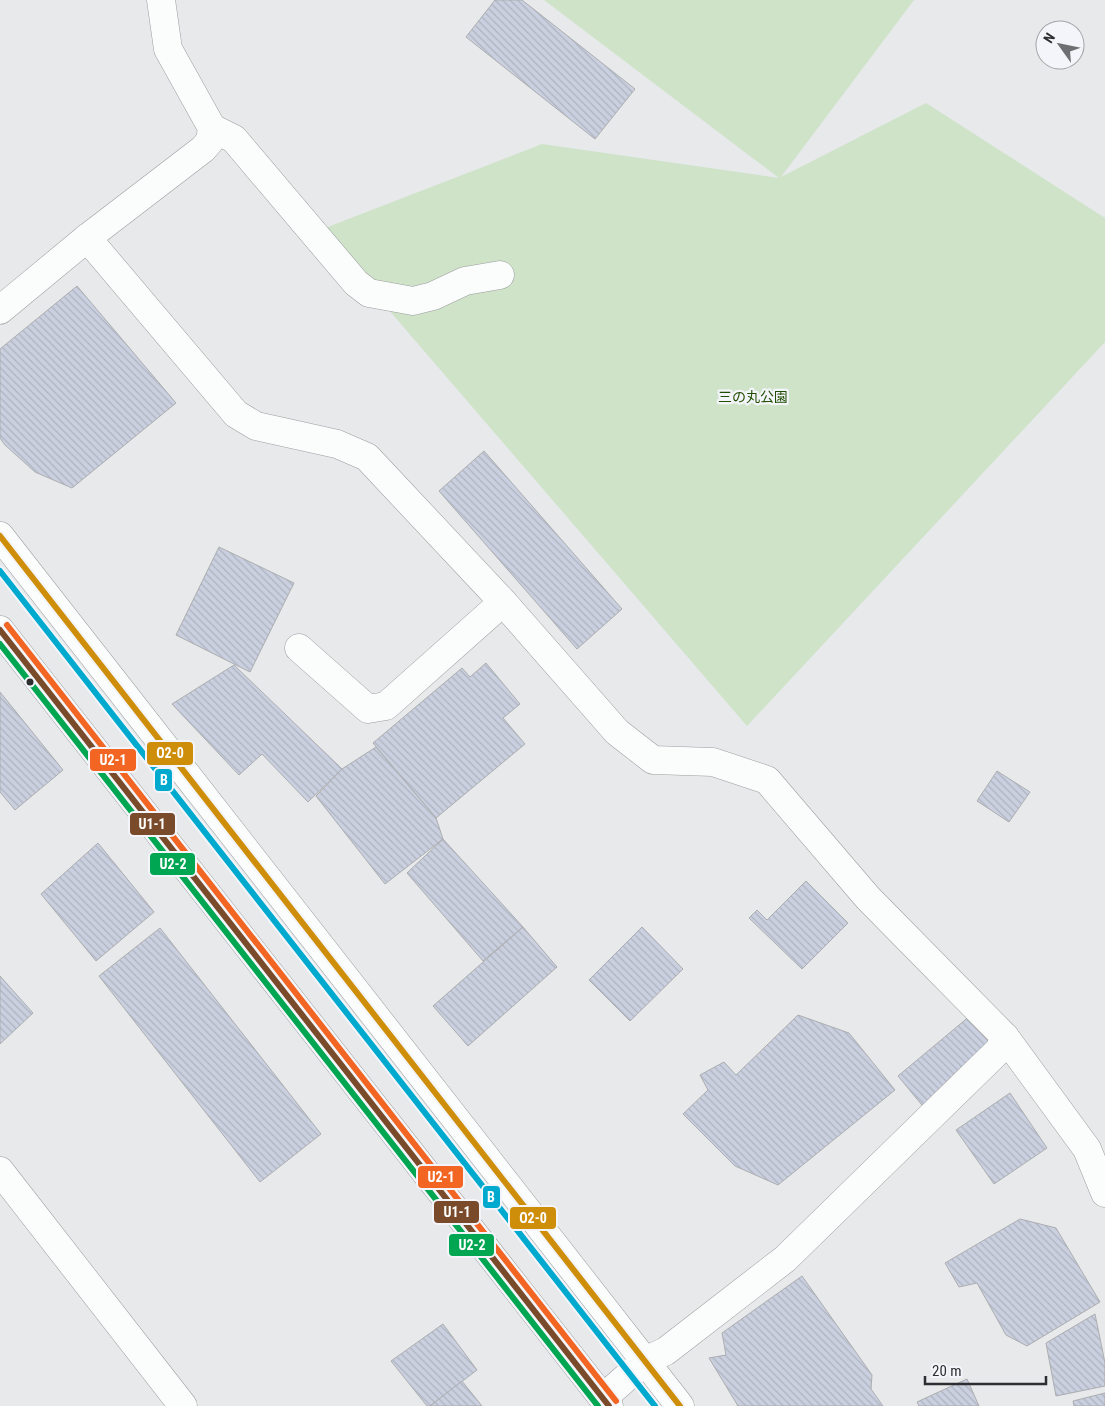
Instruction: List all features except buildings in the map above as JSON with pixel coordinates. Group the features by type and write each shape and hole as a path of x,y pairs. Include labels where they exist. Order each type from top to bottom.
{"street":[{"path":"161,0 168,49 212,128 234,139 356,283 369,294 413,301 433,296 465,280 500,275"},
{"path":"0,310 88,238 203,150 210,141 212,128"},
{"path":"88,238 236,414 256,426 338,444 367,457 504,602 617,732 653,760 713,762 767,780 868,898 1005,1037 1087,1149 1105,1193"},
{"path":"0,536 680,1406"},
{"path":"299,648 368,709 386,706 504,602"},
{"path":"0,630 606,1402 645,1361 666,1351 785,1259 999,1050 1005,1037"},
{"path":"0,1171 183,1406"}],"green space":[{"name":"三の丸公園","path":"544,0 914,0 781,177 926,103 1105,218 1105,342 747,726 320,230 542,144 779,178"}],"transit line":[{"name":"O2-0","path":"0,536 680,1406"},
{"name":"B","path":"0,571 655,1406"},
{"name":"U2-1","path":"7,625 616,1401"},
{"name":"U1-1","path":"0,630 609,1406"},
{"name":"U2-2","path":"0,644 598,1406"}]}
